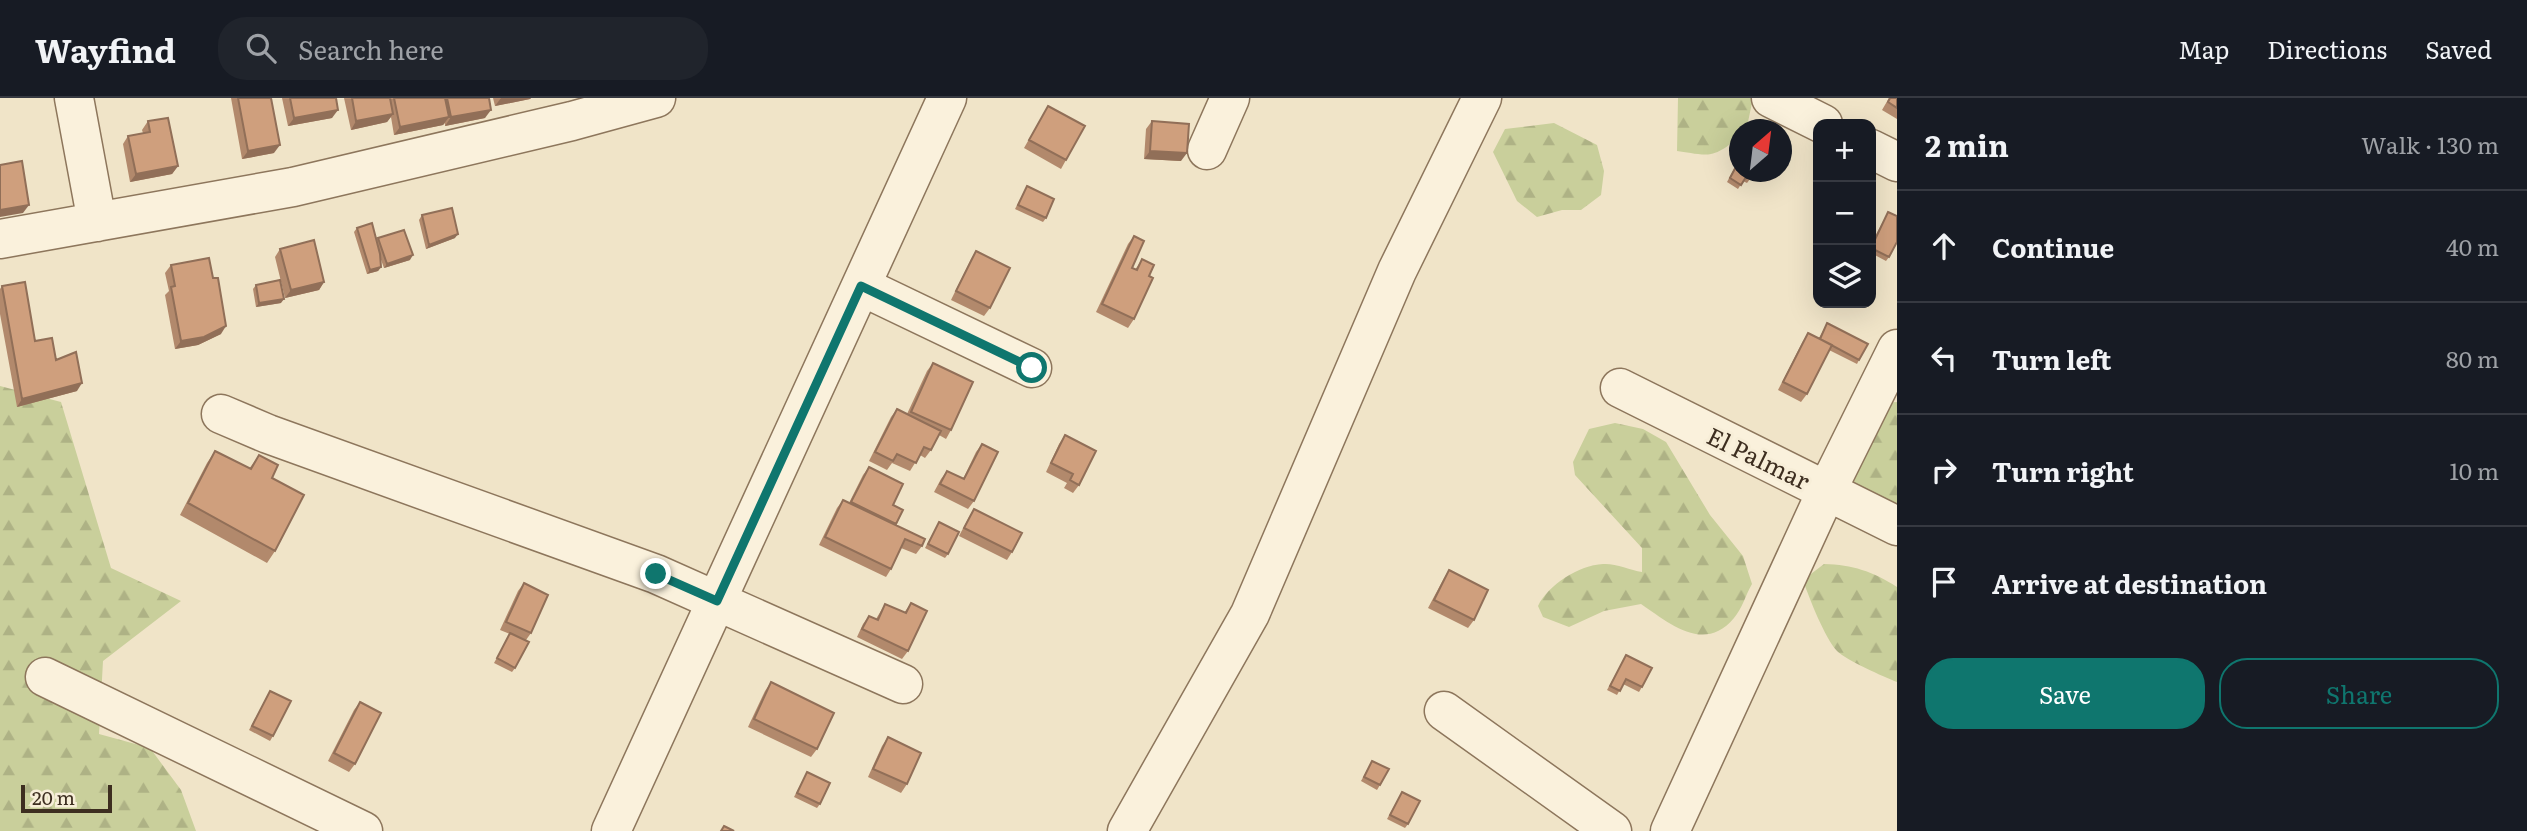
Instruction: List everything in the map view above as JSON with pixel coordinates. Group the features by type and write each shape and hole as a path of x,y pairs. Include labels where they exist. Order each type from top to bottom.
{"street":[{"path":"74,98 97,222"},
{"path":"0,239 293,187 570,110 656,98"},
{"path":"611,831 947,98"},
{"path":"1207,150 1230,98"},
{"path":"1127,831 1250,614 1397,271 1482,98"},
{"path":"1771,98 1813,119"},
{"path":"1876,152 1897,162"},
{"path":"861,286 1032,368"},
{"path":"1670,831 1827,490 1897,349"},
{"name":"El Palmar","path":"1620,388 1897,526"},
{"path":"221,414 268,434 656,574 903,684"},
{"path":"45,677 363,831"},
{"path":"1444,711 1612,831"}],"green space":[{"path":"1678,98 1753,98 1749,119 1729,119 1729,145 1720,151 1703,155 1677,151"},
{"path":"1554,123 1597,145 1604,171 1601,195 1581,210 1562,210 1537,217 1517,201 1493,152 1505,129"},
{"path":"0,386 61,402 111,568 181,601 103,661 99,734 150,748 181,790 196,831 0,831"},
{"path":"1897,402 1897,514 1854,520 1835,438 1853,405"},
{"path":"1615,423 1643,429 1666,442 1710,515 1743,556 1752,584 1737,614 1723,629 1711,634 1687,632 1641,604 1604,611 1569,627 1543,617 1538,606 1543,598 1575,572 1594,565 1608,564 1642,572 1642,548 1575,475 1573,462 1589,429"},
{"path":"1824,564 1862,570 1897,587 1897,682 1848,659 1837,651 1827,637 1803,580"}],"building":[{"path":"238,98 271,98 280,145 248,151"},
{"path":"290,98 336,98 338,110 294,118"},
{"path":"352,98 390,98 393,114 356,121"},
{"path":"394,98 445,98 449,117 400,127"},
{"path":"447,98 489,98 491,110 451,117"},
{"path":"1890,98 1897,98 1897,108 1888,102"},
{"path":"1048,106 1085,126 1066,160 1029,140"},
{"path":"168,118 178,166 136,174 128,136 150,132 148,121"},
{"path":"1152,121 1189,124 1187,153 1150,151"},
{"path":"22,161 29,205 0,210 0,165"},
{"path":"1027,186 1054,199 1046,218 1018,205"},
{"path":"452,208 458,234 429,245 422,215"},
{"path":"1888,212 1897,216 1897,242 1889,257 1876,250 1876,237"},
{"path":"372,223 381,267 370,270 357,228"},
{"path":"404,230 413,255 387,264 378,238"},
{"path":"1134,236 1144,241 1132,268 1137,270 1142,259 1154,265 1149,276 1153,278 1134,319 1102,304"},
{"path":"314,240 324,282 291,290 280,249"},
{"path":"976,251 1010,268 990,308 956,291"},
{"path":"209,258 213,278 218,278 226,326 204,337 181,341 171,287 175,286 171,265"},
{"path":"280,280 284,299 259,303 256,285"},
{"path":"25,282 35,341 52,338 56,360 76,352 82,383 22,399 2,286"},
{"path":"1827,323 1868,344 1859,360 1820,339"},
{"path":"1808,333 1832,345 1807,394 1783,382"},
{"path":"933,363 973,382 951,430 911,412"},
{"path":"897,409 941,431 931,450 924,447 916,463 897,454 893,461 875,452"},
{"path":"1065,435 1096,451 1079,485 1070,480 1073,474 1051,463"},
{"path":"982,444 998,452 974,501 940,484 947,471 964,479"},
{"path":"215,451 251,469 259,455 278,465 272,478 304,495 275,551 188,503"},
{"path":"869,467 903,484 893,505 903,510 896,524 851,502"},
{"path":"843,500 925,539 922,546 905,539 891,569 825,537"},
{"path":"974,509 1022,533 1012,552 964,528"},
{"path":"939,522 959,532 948,554 928,544"},
{"path":"1449,570 1488,590 1474,620 1434,600"},
{"path":"524,583 548,595 531,633 506,622"},
{"path":"911,603 927,611 908,651 862,629 869,616 878,620 885,604 906,613"},
{"path":"510,633 529,642 515,668 497,658"},
{"path":"1626,655 1652,668 1642,687 1626,679 1620,691 1610,686"},
{"path":"771,682 834,713 817,749 754,719"},
{"path":"270,691 291,701 273,736 252,726"},
{"path":"360,702 381,713 355,764 334,753"},
{"path":"888,737 921,753 907,784 873,769"},
{"path":"1372,761 1389,769 1380,785 1364,777"},
{"path":"807,772 830,783 820,804 797,793"},
{"path":"1402,792 1420,801 1408,824 1390,815"},
{"path":"724,826 734,831 721,831"}],"route":[{"path":"656,574 717,601 861,286 1032,368"}]}
